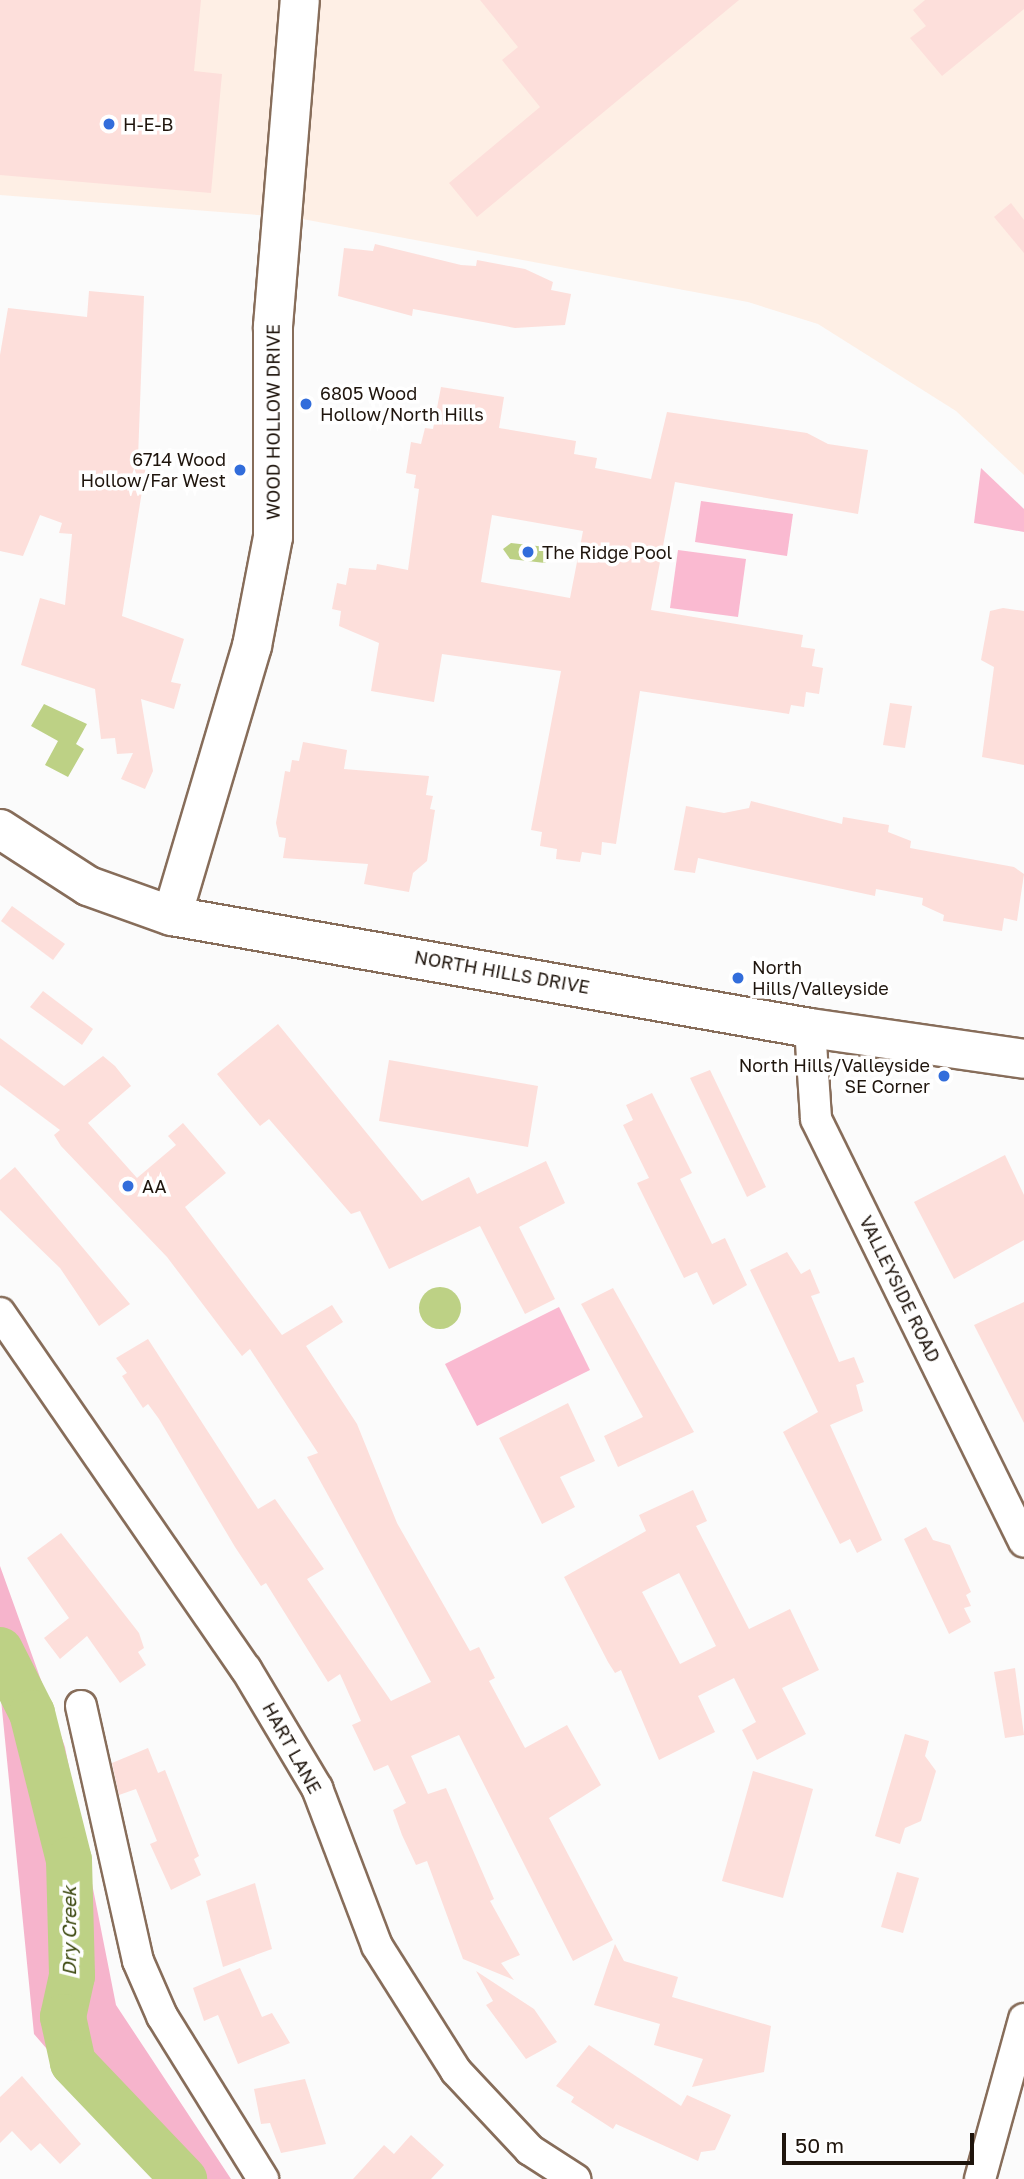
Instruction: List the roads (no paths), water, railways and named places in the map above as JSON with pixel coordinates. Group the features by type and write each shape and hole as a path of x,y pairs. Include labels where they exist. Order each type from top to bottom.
{"street":[{"name":"WOOD HOLLOW DRIVE","path":"172,916 252,646 273,537 272,326 300,0"},
{"name":"NORTH HILLS DRIVE","path":"0,829 88,886 172,916 810,1028 1024,1059"},
{"name":"VALLEYSIDE ROAD","path":"810,1028 816,1119 1024,1542"},
{"name":"HART LANE","path":"0,1312 246,1669 317,1788 377,1946 456,2071 530,2150 575,2179"},
{"path":"81,1706 138,1961 162,2016 263,2179"},
{"path":"980,2179 1024,2019"}],"waterway":[{"name":"Dry Creek","path":"0,1650 32,1713 69,1860 72,1976 63,2017 73,2063 184,2179"}],"place":[{"name":"H-E-B","path":"109,124"},
{"name":"6805 Wood Hollow/North Hills","path":"306,404"},
{"name":"6714 Wood Hollow/Far West","path":"240,470"},
{"name":"The Ridge Pool","path":"528,552"},
{"name":"North Hills/Valleyside","path":"738,978"},
{"name":"North Hills/Valleyside SE Corner","path":"944,1076"},
{"name":"AA","path":"128,1186"}]}
